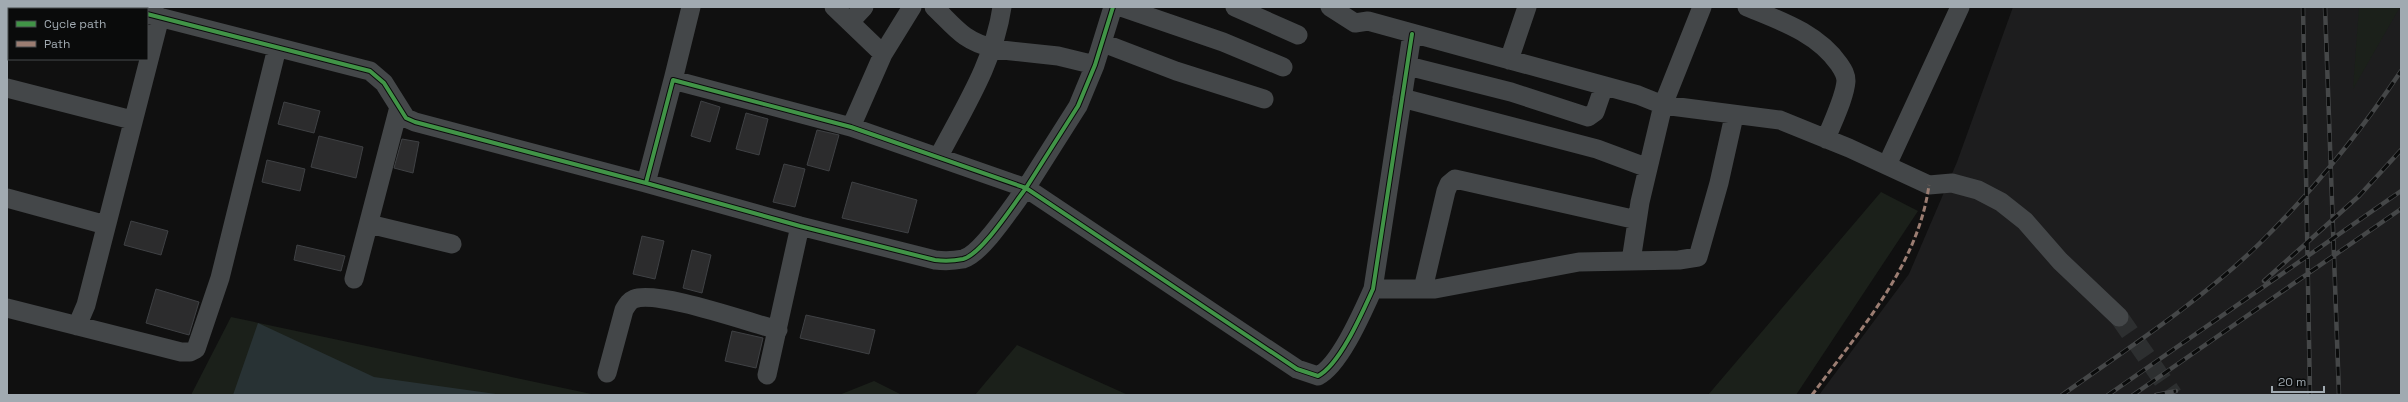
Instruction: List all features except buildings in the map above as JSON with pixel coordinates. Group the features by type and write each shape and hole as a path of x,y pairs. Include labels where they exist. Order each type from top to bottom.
{"street":[{"path":"646,183 691,7"},
{"path":"834,7 882,54"},
{"path":"850,22 864,7"},
{"path":"851,127 882,54 912,7"},
{"path":"934,7 961,35 978,44 993,48 1058,56 1095,65"},
{"path":"939,156 988,62 993,48 1002,7"},
{"path":"148,41 153,16 370,71 384,83 406,118 415,122 646,183 800,226 935,260 947,261 964,259 987,241 1026,188 1078,106 1103,44 1113,7"},
{"path":"1121,7 1223,42 1283,66"},
{"path":"1236,7 1298,35"},
{"path":"1330,7 1355,23 1371,14 1412,34 1638,95 1663,105 1734,116 1780,120 1887,165 1929,185 1962,184 2001,202 2025,221 2060,261 2119,317"},
{"path":"1509,60 1527,7"},
{"path":"1630,261 1648,168 1663,105 1701,7"},
{"path":"1747,7 1791,24 1806,33 1831,54 1844,72 1845,86 1826,139"},
{"path":"1887,165 1960,7"},
{"path":"673,80 851,127 939,156 1026,188 1297,369 1310,375 1318,376 1329,369 1356,326 1374,289 1412,34"},
{"path":"1103,44 1176,71 1264,99"},
{"path":"7,308 181,352 190,352 196,349 220,278 277,48"},
{"path":"77,326 86,305 132,120 144,60"},
{"path":"1408,66 1511,92 1588,117 1595,112 1604,86"},
{"path":"7,88 132,120"},
{"path":"1402,98 1597,149 1648,168"},
{"path":"354,279 398,107"},
{"path":"1374,289 1435,289 1579,262 1679,260 1698,257 1719,183 1734,116"},
{"path":"1423,289 1446,191 1449,184 1455,179 1637,220"},
{"path":"7,198 106,225"},
{"path":"369,224 452,244"},
{"path":"767,375 800,226"},
{"path":"607,373 624,310 628,302 635,298 666,299 778,330"}],"shaded area":[{"path":"2013,7 2401,7 2401,395 1819,395 1909,274 1957,162"},
{"path":"2359,7 2400,7 2353,89"},
{"path":"1881,192 1918,211 1796,395 1708,395"},
{"path":"231,317 596,395 191,395"},
{"path":"258,323 374,377 503,395 233,395"},
{"path":"1017,345 1128,395 975,395"},
{"path":"874,381 902,395 839,395"}],"tunnel":[{"path":"2119,317 2173,395"}],"railway":[{"path":"2303,7 2310,395"},
{"path":"2325,7 2339,395"},
{"path":"2062,395 2189,304 2237,265 2259,244 2317,183 2369,117 2401,71"},
{"path":"2264,281 2359,196 2401,150"},
{"path":"2108,395 2401,191"},
{"path":"2133,395 2401,209"},
{"path":"2156,395 2176,391"}],"marked path":[{"path":"1812,395 1867,322 1900,270 1913,243 1923,215 1929,185"}],"cycle path":[{"path":"148,14 370,71 384,83 406,118 415,122 646,183 673,80 851,127 1026,188 1078,106 1095,65 1113,7"},
{"path":"646,183 800,226 935,260 945,261 963,259 971,255 979,248 997,228 1026,188 1297,369 1318,376 1334,361 1350,337 1373,289 1412,34"}]}
